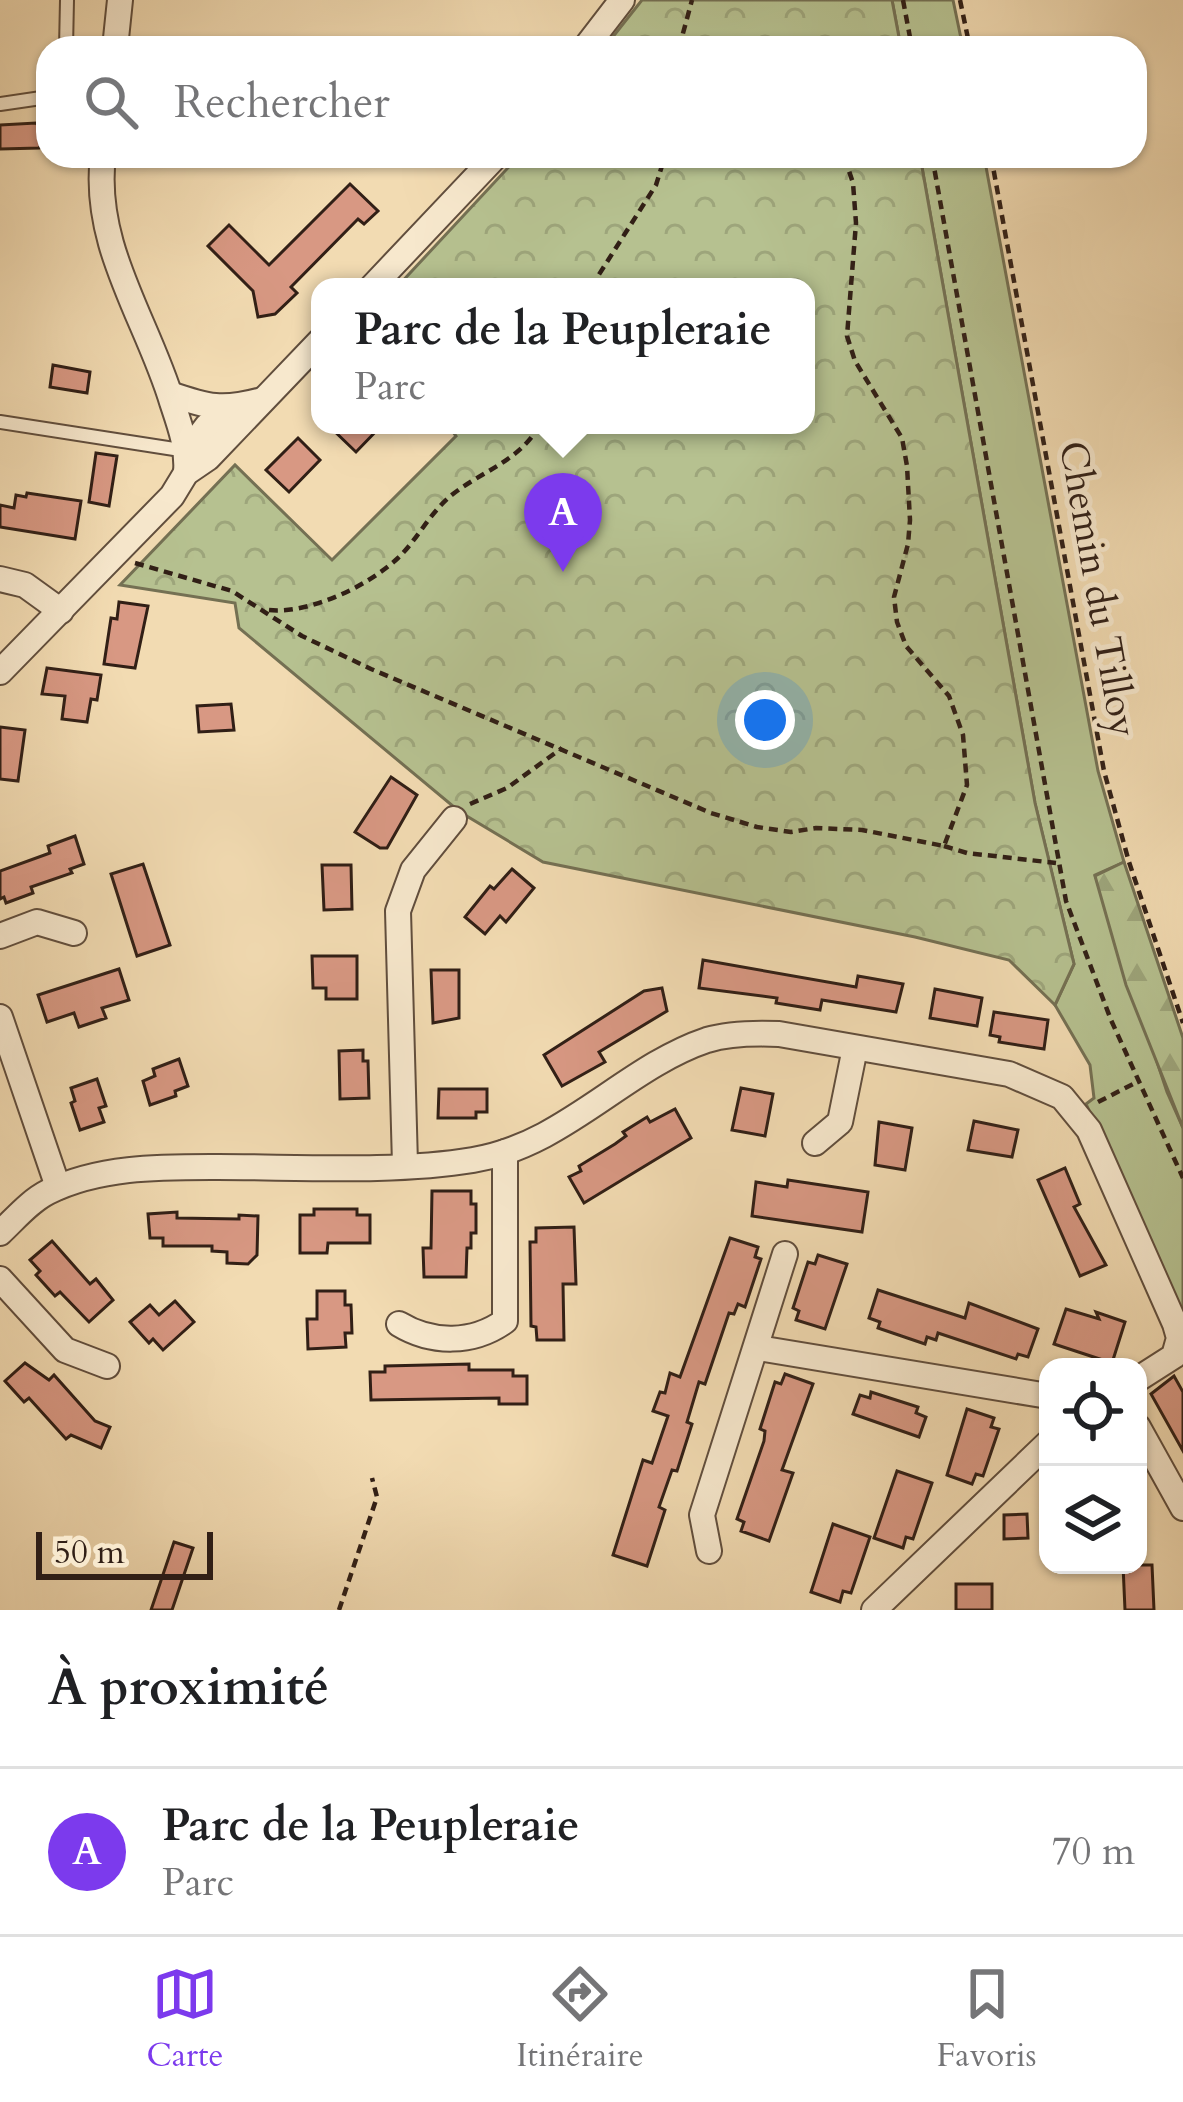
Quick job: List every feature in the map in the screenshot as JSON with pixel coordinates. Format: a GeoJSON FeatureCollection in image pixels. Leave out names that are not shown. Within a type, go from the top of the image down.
{"type":"FeatureCollection","features":[{"type":"Feature","properties":{"kind":"street"},"geometry":{"type":"LineString","coordinates":[[116,36],[120,0]]}},
{"type":"Feature","properties":{"kind":"street"},"geometry":{"type":"LineString","coordinates":[[594,36],[622,0]]}},
{"type":"Feature","properties":{"kind":"street"},"geometry":{"type":"LineString","coordinates":[[103,168],[102,215],[115,260],[170,394],[187,462]]}},
{"type":"Feature","properties":{"kind":"street"},"geometry":{"type":"LineString","coordinates":[[381,278],[485,168]]}},
{"type":"Feature","properties":{"kind":"street"},"geometry":{"type":"LineString","coordinates":[[187,462],[208,458],[311,349]]}},
{"type":"Feature","properties":{"kind":"street"},"geometry":{"type":"LineString","coordinates":[[170,394],[229,409],[262,400]]}},
{"type":"Feature","properties":{"kind":"street"},"geometry":{"type":"LineString","coordinates":[[0,672],[172,496],[207,426],[229,409]]}},
{"type":"Feature","properties":{"kind":"street"},"geometry":{"type":"LineString","coordinates":[[0,579],[25,585],[61,611]]}},
{"type":"Feature","properties":{"kind":"street"},"geometry":{"type":"LineString","coordinates":[[405,1164],[398,911],[413,870],[460,813]]}},
{"type":"Feature","properties":{"kind":"street"},"geometry":{"type":"LineString","coordinates":[[0,936],[37,922],[74,933]]}},
{"type":"Feature","properties":{"kind":"street"},"geometry":{"type":"LineString","coordinates":[[0,1017],[58,1187]]}},
{"type":"Feature","properties":{"kind":"street"},"geometry":{"type":"LineString","coordinates":[[0,1233],[42,1195],[110,1172],[405,1164],[505,1153],[546,1135],[706,1040],[745,1033],[779,1034],[1009,1073],[1062,1097],[1089,1130],[1179,1337],[1174,1356],[1147,1373]]}},
{"type":"Feature","properties":{"kind":"street"},"geometry":{"type":"LineString","coordinates":[[815,1143],[840,1122],[856,1048]]}},
{"type":"Feature","properties":{"kind":"street"},"geometry":{"type":"LineString","coordinates":[[399,1324],[423,1338],[484,1336],[505,1321],[505,1153]]}},
{"type":"Feature","properties":{"kind":"street"},"geometry":{"type":"LineString","coordinates":[[709,1551],[702,1515],[785,1254]]}},
{"type":"Feature","properties":{"kind":"street"},"geometry":{"type":"LineString","coordinates":[[0,1279],[65,1350],[106,1366]]}},
{"type":"Feature","properties":{"kind":"street"},"geometry":{"type":"LineString","coordinates":[[758,1348],[1039,1395]]}},
{"type":"Feature","properties":{"kind":"street"},"geometry":{"type":"LineString","coordinates":[[1147,1443],[1183,1508]]}},
{"type":"Feature","properties":{"kind":"street"},"geometry":{"type":"LineString","coordinates":[[874,1610],[1039,1452]]}},
{"type":"Feature","properties":{"kind":"lane"},"geometry":{"type":"LineString","coordinates":[[66,36],[67,0]]}},
{"type":"Feature","properties":{"kind":"lane"},"geometry":{"type":"LineString","coordinates":[[0,104],[36,99]]}},
{"type":"Feature","properties":{"kind":"lane"},"geometry":{"type":"LineString","coordinates":[[0,422],[187,462]]}},
{"type":"Feature","properties":{"kind":"path"},"geometry":{"type":"LineString","coordinates":[[682,36],[692,0]]}},
{"type":"Feature","properties":{"kind":"path"},"geometry":{"type":"LineString","coordinates":[[903,0],[910,36]]}},
{"type":"Feature","properties":{"kind":"path"},"geometry":{"type":"LineString","coordinates":[[960,0],[968,36]]}},
{"type":"Feature","properties":{"kind":"path"},"geometry":{"type":"LineString","coordinates":[[597,278],[656,185],[661,168]]}},
{"type":"Feature","properties":{"kind":"path"},"geometry":{"type":"LineString","coordinates":[[848,168],[856,223],[847,336],[855,361],[902,438],[908,466],[910,520],[894,597],[897,622],[906,646],[949,696],[963,735],[967,785],[944,846]]}},
{"type":"Feature","properties":{"kind":"path"},"geometry":{"type":"LineString","coordinates":[[934,168],[1058,863],[1077,939],[1183,1178]]}},
{"type":"Feature","properties":{"kind":"path","name":"Chemin du Tilloy"},"geometry":{"type":"LineString","coordinates":[[993,168],[1104,771],[1183,1023]]}},
{"type":"Feature","properties":{"kind":"path"},"geometry":{"type":"LineString","coordinates":[[263,610],[284,612],[316,604],[376,574],[400,557],[423,523],[453,494],[523,450],[534,434]]}},
{"type":"Feature","properties":{"kind":"path"},"geometry":{"type":"LineString","coordinates":[[117,554],[142,566],[232,591],[302,636],[371,669],[711,813],[790,832],[816,827],[862,830],[967,854],[1058,863]]}},
{"type":"Feature","properties":{"kind":"path"},"geometry":{"type":"LineString","coordinates":[[460,813],[507,788],[562,748]]}},
{"type":"Feature","properties":{"kind":"path"},"geometry":{"type":"LineString","coordinates":[[1078,1114],[1139,1081]]}},
{"type":"Feature","properties":{"kind":"path"},"geometry":{"type":"LineString","coordinates":[[339,1610],[377,1496],[373,1478]]}},
{"type":"Feature","properties":{"kind":"green space"},"geometry":{"type":"Polygon","coordinates":[[[642,0],[892,0],[899,36],[614,36],[642,0]]]}},
{"type":"Feature","properties":{"kind":"green space"},"geometry":{"type":"Polygon","coordinates":[[[892,0],[953,0],[960,36],[899,36],[892,0]]]}},
{"type":"Feature","properties":{"kind":"green space"},"geometry":{"type":"Polygon","coordinates":[[[508,168],[922,168],[1035,803],[1074,964],[1055,1005],[1009,960],[543,862],[460,812],[239,628],[235,603],[120,585],[235,465],[332,560],[455,434],[815,434],[815,278],[405,278],[508,168]]]}},
{"type":"Feature","properties":{"kind":"green space"},"geometry":{"type":"Polygon","coordinates":[[[922,168],[986,168],[1098,771],[1124,862],[1095,875],[1183,1128],[1183,1314],[1086,1104],[1094,1098],[1090,1065],[1055,1005],[1074,964],[1035,803],[922,168]]]}},
{"type":"Feature","properties":{"kind":"green space"},"geometry":{"type":"Polygon","coordinates":[[[1124,862],[1183,1038],[1183,1128],[1126,985],[1095,876],[1124,862]]]}},
{"type":"Feature","properties":{"kind":"building"},"geometry":{"type":"Polygon","coordinates":[[[36,123],[36,148],[0,149],[0,125],[36,123]]]}},
{"type":"Feature","properties":{"kind":"building"},"geometry":{"type":"Polygon","coordinates":[[[350,184],[378,211],[364,224],[358,219],[291,287],[297,293],[275,314],[258,317],[253,291],[208,246],[229,225],[269,265],[350,184]]]}},
{"type":"Feature","properties":{"kind":"building"},"geometry":{"type":"Polygon","coordinates":[[[53,365],[90,372],[87,393],[50,387],[53,365]]]}},
{"type":"Feature","properties":{"kind":"building"},"geometry":{"type":"Polygon","coordinates":[[[337,434],[373,434],[356,452],[337,434]]]}},
{"type":"Feature","properties":{"kind":"building"},"geometry":{"type":"Polygon","coordinates":[[[298,438],[320,460],[289,492],[266,470],[298,438]]]}},
{"type":"Feature","properties":{"kind":"building"},"geometry":{"type":"Polygon","coordinates":[[[96,453],[117,456],[109,506],[89,502],[96,453]]]}},
{"type":"Feature","properties":{"kind":"building"},"geometry":{"type":"Polygon","coordinates":[[[27,493],[81,501],[75,539],[0,527],[0,505],[14,508],[16,495],[26,497],[27,493]]]}},
{"type":"Feature","properties":{"kind":"building"},"geometry":{"type":"Polygon","coordinates":[[[119,602],[148,606],[135,668],[104,664],[111,618],[117,619],[119,602]]]}},
{"type":"Feature","properties":{"kind":"building"},"geometry":{"type":"Polygon","coordinates":[[[47,668],[101,675],[87,722],[62,719],[65,696],[42,694],[47,668]]]}},
{"type":"Feature","properties":{"kind":"building"},"geometry":{"type":"Polygon","coordinates":[[[231,704],[234,730],[199,732],[197,706],[231,704]]]}},
{"type":"Feature","properties":{"kind":"building"},"geometry":{"type":"Polygon","coordinates":[[[0,727],[25,730],[18,781],[0,779],[0,727]]]}},
{"type":"Feature","properties":{"kind":"building"},"geometry":{"type":"Polygon","coordinates":[[[391,777],[417,795],[387,848],[380,848],[355,832],[391,777]]]}},
{"type":"Feature","properties":{"kind":"building"},"geometry":{"type":"Polygon","coordinates":[[[75,836],[84,864],[31,887],[33,893],[6,903],[4,897],[0,899],[0,871],[50,853],[48,846],[75,836]]]}},
{"type":"Feature","properties":{"kind":"building"},"geometry":{"type":"Polygon","coordinates":[[[143,864],[170,945],[137,956],[111,874],[143,864]]]}},
{"type":"Feature","properties":{"kind":"building"},"geometry":{"type":"Polygon","coordinates":[[[322,865],[351,865],[352,909],[324,910],[322,865]]]}},
{"type":"Feature","properties":{"kind":"building"},"geometry":{"type":"Polygon","coordinates":[[[512,869],[534,888],[506,922],[500,916],[485,934],[465,917],[490,886],[494,889],[512,869]]]}},
{"type":"Feature","properties":{"kind":"building"},"geometry":{"type":"Polygon","coordinates":[[[312,956],[357,956],[357,999],[326,999],[326,988],[313,988],[312,956]]]}},
{"type":"Feature","properties":{"kind":"building"},"geometry":{"type":"Polygon","coordinates":[[[703,960],[856,987],[858,976],[903,984],[896,1012],[822,1000],[820,1010],[776,1003],[777,998],[699,988],[703,960]]]}},
{"type":"Feature","properties":{"kind":"building"},"geometry":{"type":"Polygon","coordinates":[[[119,969],[129,1000],[102,1008],[106,1018],[79,1027],[74,1013],[47,1022],[38,995],[119,969]]]}},
{"type":"Feature","properties":{"kind":"building"},"geometry":{"type":"Polygon","coordinates":[[[431,970],[459,970],[459,1018],[433,1023],[431,970]]]}},
{"type":"Feature","properties":{"kind":"building"},"geometry":{"type":"Polygon","coordinates":[[[662,988],[667,1011],[599,1052],[605,1062],[562,1086],[544,1055],[644,991],[662,988]]]}},
{"type":"Feature","properties":{"kind":"building"},"geometry":{"type":"Polygon","coordinates":[[[935,989],[982,998],[977,1026],[930,1018],[935,989]]]}},
{"type":"Feature","properties":{"kind":"building"},"geometry":{"type":"Polygon","coordinates":[[[994,1012],[1048,1020],[1044,1049],[999,1042],[1000,1037],[990,1035],[994,1012]]]}},
{"type":"Feature","properties":{"kind":"building"},"geometry":{"type":"Polygon","coordinates":[[[363,1050],[369,1098],[340,1099],[339,1051],[363,1050]]]}},
{"type":"Feature","properties":{"kind":"building"},"geometry":{"type":"Polygon","coordinates":[[[179,1059],[188,1086],[150,1105],[143,1081],[155,1076],[153,1069],[179,1059]]]}},
{"type":"Feature","properties":{"kind":"building"},"geometry":{"type":"Polygon","coordinates":[[[97,1079],[106,1106],[99,1108],[104,1122],[80,1130],[71,1088],[97,1079]]]}},
{"type":"Feature","properties":{"kind":"building"},"geometry":{"type":"Polygon","coordinates":[[[741,1088],[773,1094],[765,1136],[732,1130],[741,1088]]]}},
{"type":"Feature","properties":{"kind":"building"},"geometry":{"type":"Polygon","coordinates":[[[439,1089],[487,1089],[487,1112],[476,1112],[476,1118],[438,1118],[439,1089]]]}},
{"type":"Feature","properties":{"kind":"building"},"geometry":{"type":"Polygon","coordinates":[[[675,1109],[691,1138],[584,1203],[569,1177],[581,1171],[579,1166],[647,1117],[650,1122],[675,1109]]]}},
{"type":"Feature","properties":{"kind":"building"},"geometry":{"type":"Polygon","coordinates":[[[974,1121],[1018,1130],[1012,1157],[968,1150],[974,1121]]]}},
{"type":"Feature","properties":{"kind":"building"},"geometry":{"type":"Polygon","coordinates":[[[879,1122],[912,1128],[905,1170],[875,1165],[879,1122]]]}},
{"type":"Feature","properties":{"kind":"building"},"geometry":{"type":"Polygon","coordinates":[[[1065,1168],[1080,1204],[1074,1207],[1106,1265],[1080,1276],[1038,1180],[1065,1168]]]}},
{"type":"Feature","properties":{"kind":"building"},"geometry":{"type":"Polygon","coordinates":[[[788,1180],[868,1192],[862,1232],[752,1216],[756,1182],[787,1187],[788,1180]]]}},
{"type":"Feature","properties":{"kind":"building"},"geometry":{"type":"Polygon","coordinates":[[[432,1191],[471,1191],[476,1233],[471,1233],[471,1248],[467,1248],[466,1277],[424,1277],[423,1248],[431,1248],[432,1191]]]}},
{"type":"Feature","properties":{"kind":"building"},"geometry":{"type":"Polygon","coordinates":[[[314,1209],[357,1209],[357,1215],[370,1215],[370,1243],[328,1243],[327,1253],[300,1253],[300,1215],[314,1215],[314,1209]]]}},
{"type":"Feature","properties":{"kind":"building"},"geometry":{"type":"Polygon","coordinates":[[[177,1212],[177,1218],[258,1216],[257,1255],[248,1264],[227,1263],[227,1252],[212,1251],[212,1246],[163,1246],[163,1238],[150,1238],[148,1214],[177,1212]]]}},
{"type":"Feature","properties":{"kind":"building"},"geometry":{"type":"Polygon","coordinates":[[[574,1227],[576,1284],[563,1284],[564,1340],[537,1340],[536,1327],[531,1326],[530,1242],[536,1242],[536,1228],[574,1227]]]}},
{"type":"Feature","properties":{"kind":"building"},"geometry":{"type":"Polygon","coordinates":[[[730,1238],[758,1247],[755,1257],[761,1259],[745,1307],[738,1304],[734,1314],[729,1313],[705,1384],[699,1382],[687,1422],[692,1424],[659,1507],[665,1510],[647,1566],[613,1555],[643,1460],[652,1463],[668,1416],[653,1411],[660,1392],[665,1393],[670,1373],[680,1377],[730,1238]]]}},
{"type":"Feature","properties":{"kind":"building"},"geometry":{"type":"Polygon","coordinates":[[[52,1241],[90,1284],[96,1279],[113,1300],[89,1322],[36,1275],[40,1271],[30,1260],[52,1241]]]}},
{"type":"Feature","properties":{"kind":"building"},"geometry":{"type":"Polygon","coordinates":[[[818,1255],[847,1264],[825,1329],[796,1320],[799,1311],[793,1308],[808,1262],[815,1264],[818,1255]]]}},
{"type":"Feature","properties":{"kind":"building"},"geometry":{"type":"Polygon","coordinates":[[[878,1290],[965,1318],[969,1303],[1038,1329],[1028,1357],[1018,1354],[1016,1359],[938,1333],[936,1340],[927,1337],[925,1344],[878,1328],[880,1322],[869,1318],[878,1290]]]}},
{"type":"Feature","properties":{"kind":"building"},"geometry":{"type":"Polygon","coordinates":[[[317,1291],[345,1291],[345,1305],[351,1305],[352,1333],[345,1333],[346,1347],[308,1349],[307,1319],[317,1319],[317,1291]]]}},
{"type":"Feature","properties":{"kind":"building"},"geometry":{"type":"Polygon","coordinates":[[[175,1301],[194,1322],[163,1350],[153,1339],[149,1343],[130,1322],[150,1305],[159,1315],[175,1301]]]}},
{"type":"Feature","properties":{"kind":"building"},"geometry":{"type":"Polygon","coordinates":[[[1066,1309],[1125,1322],[1114,1358],[1097,1358],[1054,1344],[1066,1309]]]}},
{"type":"Feature","properties":{"kind":"building"},"geometry":{"type":"Polygon","coordinates":[[[25,1363],[49,1380],[54,1375],[95,1421],[110,1427],[101,1448],[71,1435],[66,1439],[29,1398],[24,1402],[5,1381],[25,1363]]]}},
{"type":"Feature","properties":{"kind":"building"},"geometry":{"type":"Polygon","coordinates":[[[469,1364],[469,1370],[513,1370],[513,1376],[527,1376],[527,1404],[499,1404],[499,1398],[371,1400],[370,1372],[385,1372],[385,1366],[469,1364]]]}},
{"type":"Feature","properties":{"kind":"building"},"geometry":{"type":"Polygon","coordinates":[[[785,1374],[813,1384],[782,1470],[793,1473],[769,1541],[741,1531],[744,1522],[737,1519],[764,1441],[765,1431],[760,1429],[775,1382],[781,1384],[785,1374]]]}},
{"type":"Feature","properties":{"kind":"building"},"geometry":{"type":"Polygon","coordinates":[[[1174,1376],[1183,1392],[1183,1451],[1151,1394],[1174,1376]]]}},
{"type":"Feature","properties":{"kind":"building"},"geometry":{"type":"Polygon","coordinates":[[[871,1392],[918,1407],[916,1413],[926,1417],[919,1437],[853,1414],[860,1395],[870,1398],[871,1392]]]}},
{"type":"Feature","properties":{"kind":"building"},"geometry":{"type":"Polygon","coordinates":[[[967,1409],[994,1418],[991,1427],[999,1429],[983,1476],[976,1474],[972,1484],[947,1475],[967,1409]]]}},
{"type":"Feature","properties":{"kind":"building"},"geometry":{"type":"Polygon","coordinates":[[[897,1471],[932,1483],[913,1539],[906,1537],[903,1548],[874,1538],[897,1471]]]}},
{"type":"Feature","properties":{"kind":"building"},"geometry":{"type":"Polygon","coordinates":[[[1027,1514],[1028,1538],[1004,1539],[1004,1515],[1027,1514]]]}},
{"type":"Feature","properties":{"kind":"building"},"geometry":{"type":"Polygon","coordinates":[[[833,1524],[870,1537],[851,1593],[843,1591],[840,1602],[811,1592],[833,1524]]]}},
{"type":"Feature","properties":{"kind":"building"},"geometry":{"type":"Polygon","coordinates":[[[174,1542],[193,1548],[172,1610],[151,1610],[174,1542]]]}},
{"type":"Feature","properties":{"kind":"building"},"geometry":{"type":"Polygon","coordinates":[[[1147,1565],[1152,1565],[1154,1610],[1125,1610],[1123,1574],[1147,1574],[1147,1565]]]}},
{"type":"Feature","properties":{"kind":"building"},"geometry":{"type":"Polygon","coordinates":[[[956,1584],[992,1584],[992,1610],[956,1610],[956,1584]]]}},
{"type":"Feature","properties":{"kind":"place","name":"Parc de la Peupleraie"},"geometry":{"type":"Point","coordinates":[563,572]}}]}
